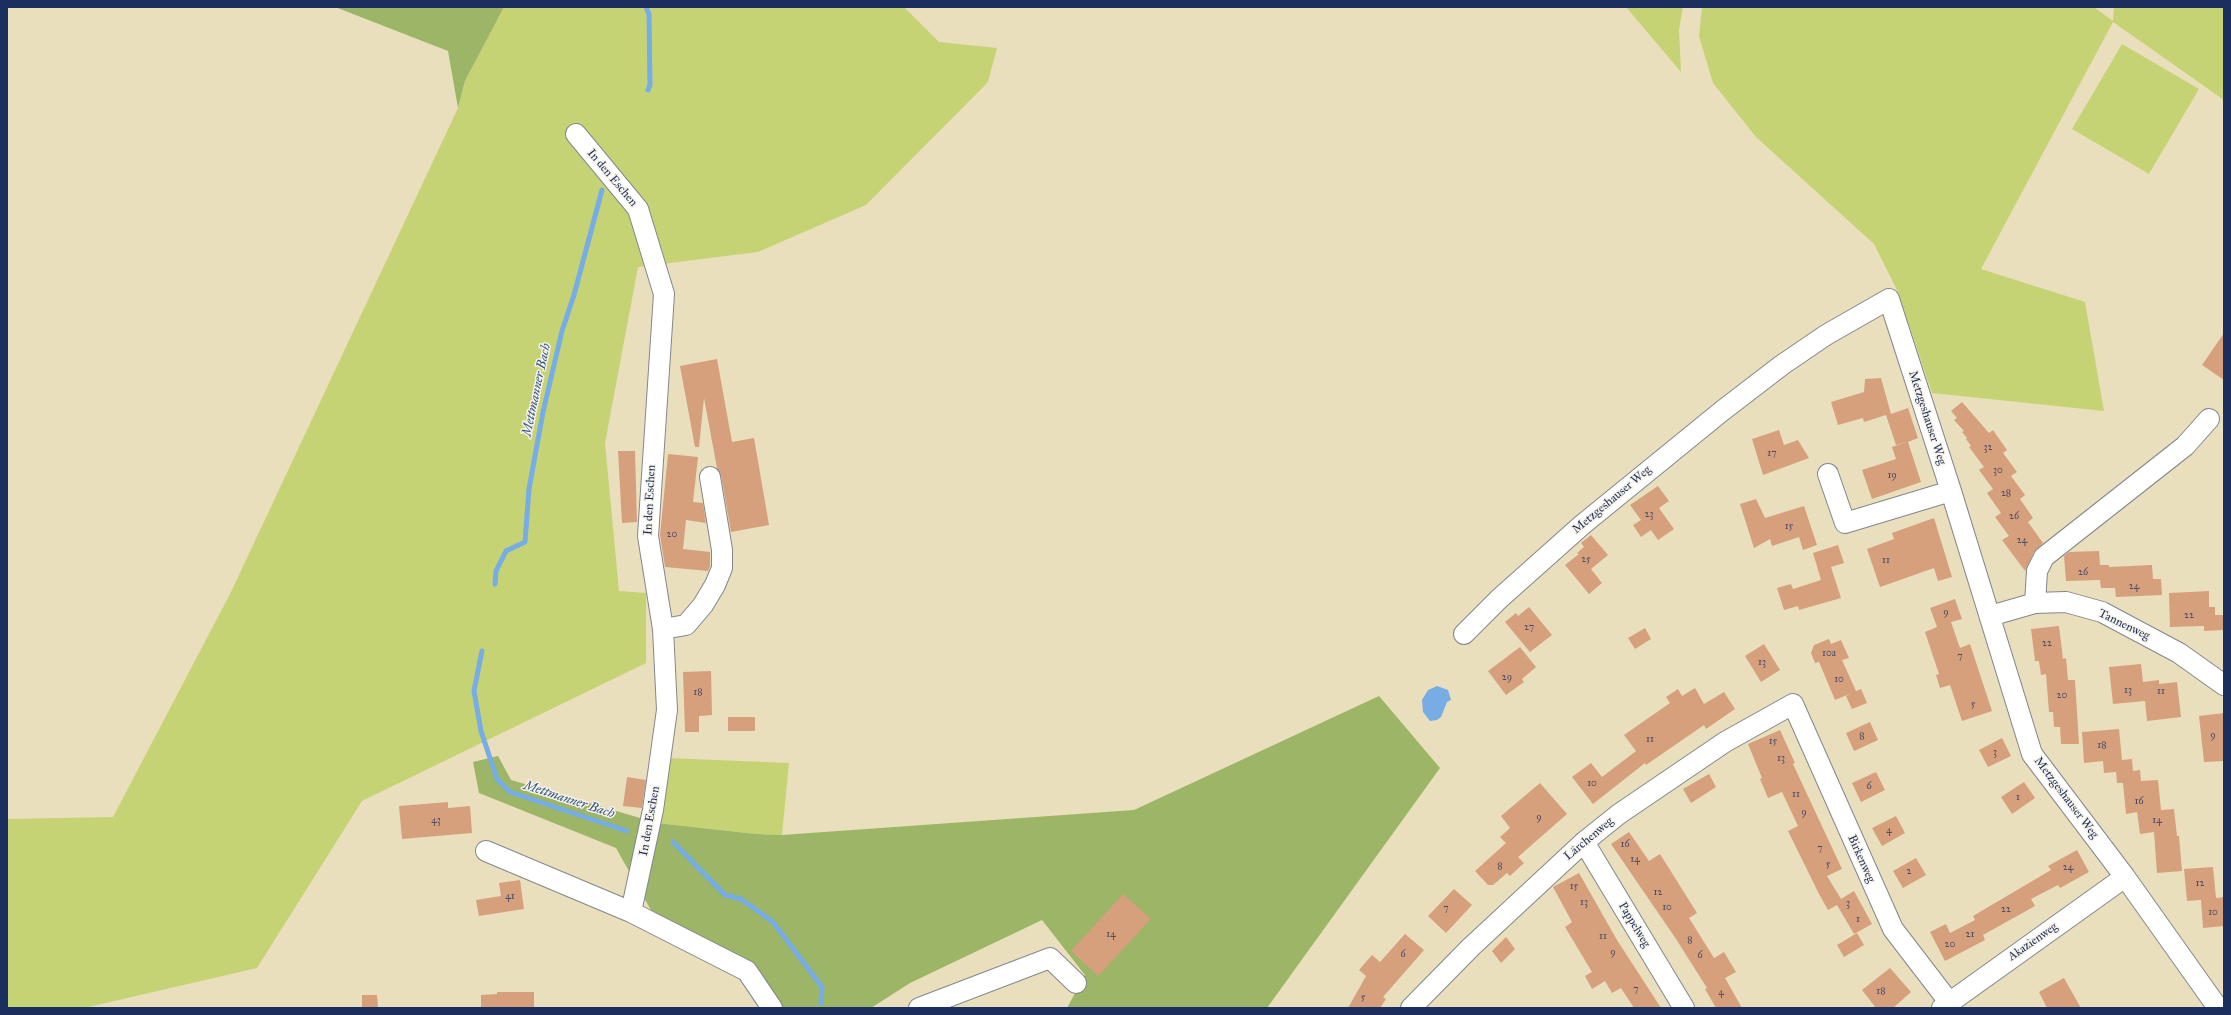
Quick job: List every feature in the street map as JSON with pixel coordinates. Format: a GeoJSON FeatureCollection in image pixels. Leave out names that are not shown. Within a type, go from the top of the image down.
{"type":"FeatureCollection","features":[{"type":"Feature","properties":{"kind":"street","name":"In den Eschen"},"geometry":{"type":"LineString","coordinates":[[576,134],[638,208],[664,294],[648,536],[663,629],[667,710],[653,810],[632,912]]}},
{"type":"Feature","properties":{"kind":"street","name":"Metzgeshauser Weg"},"geometry":{"type":"LineString","coordinates":[[1464,634],[1499,599],[1582,525],[1728,406],[1782,365],[1820,339],[1889,299],[1951,491],[2032,754],[2125,877],[2218,1008]]}},
{"type":"Feature","properties":{"kind":"street"},"geometry":{"type":"LineString","coordinates":[[2034,603],[2037,571],[2044,557],[2185,446],[2210,419]]}},
{"type":"Feature","properties":{"kind":"street"},"geometry":{"type":"LineString","coordinates":[[1828,474],[1845,523],[1951,491]]}},
{"type":"Feature","properties":{"kind":"street"},"geometry":{"type":"LineString","coordinates":[[663,629],[686,625],[703,604],[715,585],[722,568],[722,550],[710,477]]}},
{"type":"Feature","properties":{"kind":"street","name":"Tannenweg"},"geometry":{"type":"LineString","coordinates":[[1990,616],[2034,603],[2066,602],[2102,612],[2179,653],[2224,685]]}},
{"type":"Feature","properties":{"kind":"street","name":"Lärchenweg"},"geometry":{"type":"LineString","coordinates":[[1411,1008],[1471,947],[1584,842],[1618,814],[1725,742],[1793,704]]}},
{"type":"Feature","properties":{"kind":"street","name":"Birkenweg"},"geometry":{"type":"LineString","coordinates":[[1793,704],[1893,929],[1946,1005]]}},
{"type":"Feature","properties":{"kind":"street","name":"Pappelweg"},"geometry":{"type":"LineString","coordinates":[[1584,842],[1684,1008]]}},
{"type":"Feature","properties":{"kind":"street"},"geometry":{"type":"LineString","coordinates":[[486,851],[632,912],[747,971],[772,1008]]}},
{"type":"Feature","properties":{"kind":"street","name":"Akazienweg"},"geometry":{"type":"LineString","coordinates":[[1946,1005],[2125,877]]}},
{"type":"Feature","properties":{"kind":"street"},"geometry":{"type":"LineString","coordinates":[[918,1008],[1050,958],[1076,983]]}},
{"type":"Feature","properties":{"kind":"green space"},"geometry":{"type":"Polygon","coordinates":[[[335,7],[504,7],[465,81],[458,108],[448,51],[335,7]]]}},
{"type":"Feature","properties":{"kind":"green space"},"geometry":{"type":"Polygon","coordinates":[[[504,7],[904,7],[939,42],[997,48],[988,82],[866,205],[758,252],[638,267],[605,443],[619,591],[646,593],[646,663],[362,801],[257,968],[84,1008],[7,1008],[7,819],[113,817],[231,592],[458,108],[465,81],[504,7]]]}},
{"type":"Feature","properties":{"kind":"green space"},"geometry":{"type":"Polygon","coordinates":[[[1626,7],[1683,7],[1679,30],[1681,72],[1626,7]]]}},
{"type":"Feature","properties":{"kind":"green space"},"geometry":{"type":"Polygon","coordinates":[[[1702,7],[2094,7],[2113,21],[2114,7],[2224,7],[2224,100],[2113,22],[1981,269],[2085,302],[2104,411],[1932,393],[1898,292],[1874,244],[1756,137],[1713,83],[1699,36],[1702,7]]]}},
{"type":"Feature","properties":{"kind":"green space"},"geometry":{"type":"Polygon","coordinates":[[[2122,44],[2199,89],[2149,174],[2072,129],[2122,44]]]}},
{"type":"Feature","properties":{"kind":"green space"},"geometry":{"type":"Polygon","coordinates":[[[1379,696],[1440,768],[1267,1008],[1067,1008],[1085,975],[1042,920],[910,983],[871,1008],[780,1008],[763,975],[652,912],[616,848],[479,793],[473,762],[498,756],[511,780],[657,823],[756,834],[782,835],[1134,810],[1379,696]]]}},
{"type":"Feature","properties":{"kind":"green space"},"geometry":{"type":"Polygon","coordinates":[[[667,758],[789,763],[782,835],[756,834],[657,823],[667,758]]]}},
{"type":"Feature","properties":{"kind":"water"},"geometry":{"type":"Polygon","coordinates":[[[1437,686],[1448,690],[1451,700],[1447,702],[1441,717],[1437,720],[1430,721],[1423,712],[1422,700],[1428,690],[1437,686]]]}},
{"type":"Feature","properties":{"kind":"building"},"geometry":{"type":"Polygon","coordinates":[[[2224,333],[2224,380],[2202,365],[2224,333]]]}},
{"type":"Feature","properties":{"kind":"building"},"geometry":{"type":"Polygon","coordinates":[[[717,359],[732,442],[754,438],[769,525],[731,532],[721,475],[717,468],[704,398],[699,447],[695,447],[680,366],[717,359]]]}},
{"type":"Feature","properties":{"kind":"building"},"geometry":{"type":"Polygon","coordinates":[[[1881,378],[1891,414],[1908,408],[1918,438],[1908,442],[1921,482],[1872,499],[1862,470],[1896,459],[1892,447],[1906,442],[1896,445],[1886,415],[1864,422],[1863,418],[1838,425],[1831,402],[1864,392],[1865,379],[1881,378]]]}},
{"type":"Feature","properties":{"kind":"building"},"geometry":{"type":"Polygon","coordinates":[[[1962,402],[1989,433],[1993,430],[2007,450],[2003,453],[2017,472],[2011,476],[2025,495],[2020,499],[2033,518],[2028,522],[2043,543],[2034,552],[2025,571],[2002,540],[2009,536],[1995,517],[2001,513],[1987,493],[1993,489],[1979,470],[1984,467],[1969,447],[1971,446],[1962,432],[1964,431],[1954,420],[1957,418],[1951,411],[1962,402]]]}},
{"type":"Feature","properties":{"kind":"building"},"geometry":{"type":"Polygon","coordinates":[[[1779,430],[1784,445],[1798,440],[1809,458],[1763,475],[1752,439],[1779,430]]]}},
{"type":"Feature","properties":{"kind":"building"},"geometry":{"type":"Polygon","coordinates":[[[618,451],[635,451],[637,522],[622,523],[618,451]]]}},
{"type":"Feature","properties":{"kind":"building"},"geometry":{"type":"Polygon","coordinates":[[[668,454],[698,457],[693,502],[703,503],[706,523],[686,520],[683,549],[710,552],[710,566],[708,571],[665,567],[660,535],[668,454]]]}},
{"type":"Feature","properties":{"kind":"building"},"geometry":{"type":"Polygon","coordinates":[[[1658,486],[1669,501],[1659,508],[1674,529],[1658,540],[1651,530],[1641,537],[1633,525],[1641,520],[1630,505],[1658,486]]]}},
{"type":"Feature","properties":{"kind":"building"},"geometry":{"type":"Polygon","coordinates":[[[1756,499],[1765,518],[1804,506],[1817,545],[1803,550],[1799,537],[1772,546],[1770,539],[1754,548],[1740,504],[1756,499]]]}},
{"type":"Feature","properties":{"kind":"building"},"geometry":{"type":"Polygon","coordinates":[[[1934,518],[1952,577],[1938,581],[1934,568],[1880,587],[1867,549],[1894,539],[1892,533],[1934,518]]]}},
{"type":"Feature","properties":{"kind":"building"},"geometry":{"type":"Polygon","coordinates":[[[1591,535],[1608,555],[1591,569],[1602,583],[1589,594],[1565,565],[1579,554],[1577,553],[1584,547],[1581,543],[1591,535]]]}},
{"type":"Feature","properties":{"kind":"building"},"geometry":{"type":"Polygon","coordinates":[[[1838,545],[1844,563],[1831,567],[1841,598],[1799,610],[1798,606],[1784,610],[1777,588],[1791,584],[1793,589],[1821,580],[1813,553],[1838,545]]]}},
{"type":"Feature","properties":{"kind":"building"},"geometry":{"type":"Polygon","coordinates":[[[2099,551],[2100,565],[2109,565],[2109,567],[2152,565],[2153,579],[2161,579],[2162,595],[2116,597],[2115,588],[2101,588],[2100,580],[2066,581],[2064,556],[2069,552],[2099,551]]]}},
{"type":"Feature","properties":{"kind":"building"},"geometry":{"type":"Polygon","coordinates":[[[2209,591],[2209,607],[2215,607],[2215,615],[2224,615],[2224,630],[2204,631],[2204,626],[2170,627],[2169,593],[2209,591]]]}},
{"type":"Feature","properties":{"kind":"building"},"geometry":{"type":"Polygon","coordinates":[[[1955,599],[1962,619],[1951,622],[1960,648],[1970,644],[1992,711],[1962,721],[1950,685],[1940,688],[1936,675],[1939,674],[1925,632],[1937,627],[1930,608],[1955,599]]]}},
{"type":"Feature","properties":{"kind":"building"},"geometry":{"type":"Polygon","coordinates":[[[1529,607],[1552,635],[1530,652],[1505,622],[1516,613],[1518,616],[1529,607]]]}},
{"type":"Feature","properties":{"kind":"building"},"geometry":{"type":"Polygon","coordinates":[[[2059,626],[2063,659],[2066,658],[2068,680],[2075,680],[2079,744],[2061,744],[2060,727],[2054,727],[2053,712],[2049,712],[2046,674],[2041,675],[2039,661],[2035,661],[2031,629],[2059,626]]]}},
{"type":"Feature","properties":{"kind":"building"},"geometry":{"type":"Polygon","coordinates":[[[1645,628],[1651,639],[1635,649],[1628,638],[1645,628]]]}},
{"type":"Feature","properties":{"kind":"building"},"geometry":{"type":"Polygon","coordinates":[[[1829,639],[1831,644],[1841,640],[1849,658],[1842,660],[1856,691],[1861,689],[1867,703],[1852,709],[1846,696],[1852,693],[1835,700],[1819,662],[1815,663],[1811,653],[1814,645],[1829,639]]]}},
{"type":"Feature","properties":{"kind":"building"},"geometry":{"type":"Polygon","coordinates":[[[1764,644],[1780,670],[1761,682],[1745,656],[1764,644]]]}},
{"type":"Feature","properties":{"kind":"building"},"geometry":{"type":"Polygon","coordinates":[[[1520,647],[1536,667],[1522,679],[1524,682],[1506,695],[1488,671],[1520,647]]]}},
{"type":"Feature","properties":{"kind":"building"},"geometry":{"type":"Polygon","coordinates":[[[2141,664],[2143,682],[2159,680],[2159,684],[2177,682],[2181,717],[2147,721],[2145,701],[2113,704],[2109,667],[2141,664]]]}},
{"type":"Feature","properties":{"kind":"building"},"geometry":{"type":"Polygon","coordinates":[[[711,671],[712,715],[699,716],[699,732],[685,732],[683,672],[711,671]]]}},
{"type":"Feature","properties":{"kind":"building"},"geometry":{"type":"Polygon","coordinates":[[[1695,688],[1704,704],[1724,692],[1735,709],[1706,729],[1704,725],[1646,765],[1645,763],[1593,804],[1572,777],[1591,763],[1602,777],[1636,751],[1624,735],[1670,703],[1666,697],[1678,689],[1682,696],[1695,688]]]}},
{"type":"Feature","properties":{"kind":"building"},"geometry":{"type":"Polygon","coordinates":[[[2224,713],[2224,761],[2204,762],[2199,716],[2224,713]]]}},
{"type":"Feature","properties":{"kind":"building"},"geometry":{"type":"Polygon","coordinates":[[[728,717],[755,717],[755,731],[728,731],[728,717]]]}},
{"type":"Feature","properties":{"kind":"building"},"geometry":{"type":"Polygon","coordinates":[[[1870,722],[1878,740],[1854,751],[1846,733],[1870,722]]]}},
{"type":"Feature","properties":{"kind":"building"},"geometry":{"type":"Polygon","coordinates":[[[2119,729],[2122,760],[2132,759],[2133,771],[2140,770],[2141,781],[2158,780],[2161,810],[2174,809],[2177,836],[2179,836],[2182,871],[2157,873],[2154,832],[2140,834],[2137,812],[2126,814],[2123,783],[2117,783],[2116,772],[2104,773],[2103,761],[2084,763],[2082,732],[2119,729]]]}},
{"type":"Feature","properties":{"kind":"building"},"geometry":{"type":"Polygon","coordinates":[[[1780,730],[1795,763],[1793,764],[1842,869],[1827,876],[1841,899],[1854,891],[1872,924],[1854,934],[1837,905],[1828,910],[1819,894],[1788,831],[1798,826],[1782,792],[1768,798],[1760,779],[1762,778],[1748,744],[1780,730]]]}},
{"type":"Feature","properties":{"kind":"building"},"geometry":{"type":"Polygon","coordinates":[[[2002,738],[2011,756],[1988,767],[1979,750],[2002,738]]]}},
{"type":"Feature","properties":{"kind":"building"},"geometry":{"type":"Polygon","coordinates":[[[1876,772],[1885,790],[1861,802],[1852,783],[1876,772]]]}},
{"type":"Feature","properties":{"kind":"building"},"geometry":{"type":"Polygon","coordinates":[[[1709,774],[1716,787],[1691,803],[1683,789],[1709,774]]]}},
{"type":"Feature","properties":{"kind":"building"},"geometry":{"type":"Polygon","coordinates":[[[627,777],[646,780],[642,808],[623,806],[627,777]]]}},
{"type":"Feature","properties":{"kind":"building"},"geometry":{"type":"Polygon","coordinates":[[[2024,782],[2035,798],[2012,814],[2001,797],[2024,782]]]}},
{"type":"Feature","properties":{"kind":"building"},"geometry":{"type":"Polygon","coordinates":[[[1540,783],[1567,814],[1518,857],[1524,863],[1510,876],[1507,873],[1493,885],[1488,885],[1475,871],[1506,843],[1500,837],[1510,828],[1501,816],[1540,783]]]}},
{"type":"Feature","properties":{"kind":"building"},"geometry":{"type":"Polygon","coordinates":[[[448,802],[448,808],[470,806],[472,833],[402,839],[399,806],[448,802]]]}},
{"type":"Feature","properties":{"kind":"building"},"geometry":{"type":"Polygon","coordinates":[[[1896,816],[1905,833],[1882,846],[1872,828],[1896,816]]]}},
{"type":"Feature","properties":{"kind":"building"},"geometry":{"type":"Polygon","coordinates":[[[1629,832],[1649,861],[1660,854],[1697,913],[1689,918],[1714,958],[1724,952],[1736,972],[1725,978],[1742,1008],[1716,1008],[1705,989],[1707,988],[1676,939],[1611,844],[1629,832]]]}},
{"type":"Feature","properties":{"kind":"building"},"geometry":{"type":"Polygon","coordinates":[[[2077,850],[2089,872],[2060,888],[2058,885],[2031,899],[2035,906],[1983,935],[1985,940],[1945,961],[1930,932],[1946,924],[1950,933],[1975,920],[1973,916],[2051,870],[2048,866],[2077,850]]]}},
{"type":"Feature","properties":{"kind":"building"},"geometry":{"type":"Polygon","coordinates":[[[1916,858],[1926,875],[1903,888],[1893,871],[1916,858]]]}},
{"type":"Feature","properties":{"kind":"building"},"geometry":{"type":"Polygon","coordinates":[[[2213,867],[2216,898],[2224,897],[2224,926],[2203,928],[2201,900],[2187,901],[2184,869],[2213,867]]]}},
{"type":"Feature","properties":{"kind":"building"},"geometry":{"type":"Polygon","coordinates":[[[1579,873],[1617,940],[1661,1008],[1634,1008],[1621,988],[1612,993],[1605,981],[1592,989],[1585,976],[1592,972],[1565,927],[1572,922],[1553,887],[1579,873]]]}},
{"type":"Feature","properties":{"kind":"building"},"geometry":{"type":"Polygon","coordinates":[[[520,880],[524,909],[479,916],[476,900],[501,896],[499,883],[520,880]]]}},
{"type":"Feature","properties":{"kind":"building"},"geometry":{"type":"Polygon","coordinates":[[[1454,889],[1472,905],[1446,933],[1428,916],[1454,889]]]}},
{"type":"Feature","properties":{"kind":"building"},"geometry":{"type":"Polygon","coordinates":[[[1123,894],[1151,919],[1098,976],[1071,951],[1123,894]]]}},
{"type":"Feature","properties":{"kind":"building"},"geometry":{"type":"Polygon","coordinates":[[[1857,933],[1864,945],[1844,957],[1837,945],[1857,933]]]}},
{"type":"Feature","properties":{"kind":"building"},"geometry":{"type":"Polygon","coordinates":[[[1405,934],[1424,950],[1383,997],[1386,999],[1380,1008],[1348,1008],[1366,976],[1359,970],[1372,955],[1380,962],[1405,934]]]}},
{"type":"Feature","properties":{"kind":"building"},"geometry":{"type":"Polygon","coordinates":[[[1506,937],[1515,949],[1501,963],[1492,951],[1506,937]]]}},
{"type":"Feature","properties":{"kind":"building"},"geometry":{"type":"Polygon","coordinates":[[[1890,968],[1911,992],[1893,1008],[1876,1008],[1862,990],[1890,968]]]}},
{"type":"Feature","properties":{"kind":"building"},"geometry":{"type":"Polygon","coordinates":[[[2064,978],[2081,1008],[2047,1008],[2039,992],[2064,978]]]}},
{"type":"Feature","properties":{"kind":"building"},"geometry":{"type":"Polygon","coordinates":[[[497,992],[534,992],[534,1008],[481,1008],[481,995],[497,994],[497,992]]]}},
{"type":"Feature","properties":{"kind":"building"},"geometry":{"type":"Polygon","coordinates":[[[362,995],[377,995],[378,1008],[362,1008],[362,995]]]}},
{"type":"Feature","properties":{"kind":"waterway","name":"Mettmanner Bach"},"geometry":{"type":"LineString","coordinates":[[646,7],[649,14],[650,85],[648,90]]}},
{"type":"Feature","properties":{"kind":"waterway","name":"Mettmanner Bach"},"geometry":{"type":"LineString","coordinates":[[495,584],[496,571],[506,551],[525,542],[529,489],[543,412],[562,331],[574,295],[602,190]]}},
{"type":"Feature","properties":{"kind":"waterway","name":"Mettmanner Bach"},"geometry":{"type":"LineString","coordinates":[[482,651],[474,691],[481,731],[497,779],[510,792],[627,831]]}},
{"type":"Feature","properties":{"kind":"waterway","name":"Mettmanner Bach"},"geometry":{"type":"LineString","coordinates":[[673,842],[725,895],[741,899],[773,922],[822,987],[821,1003]]}}]}
